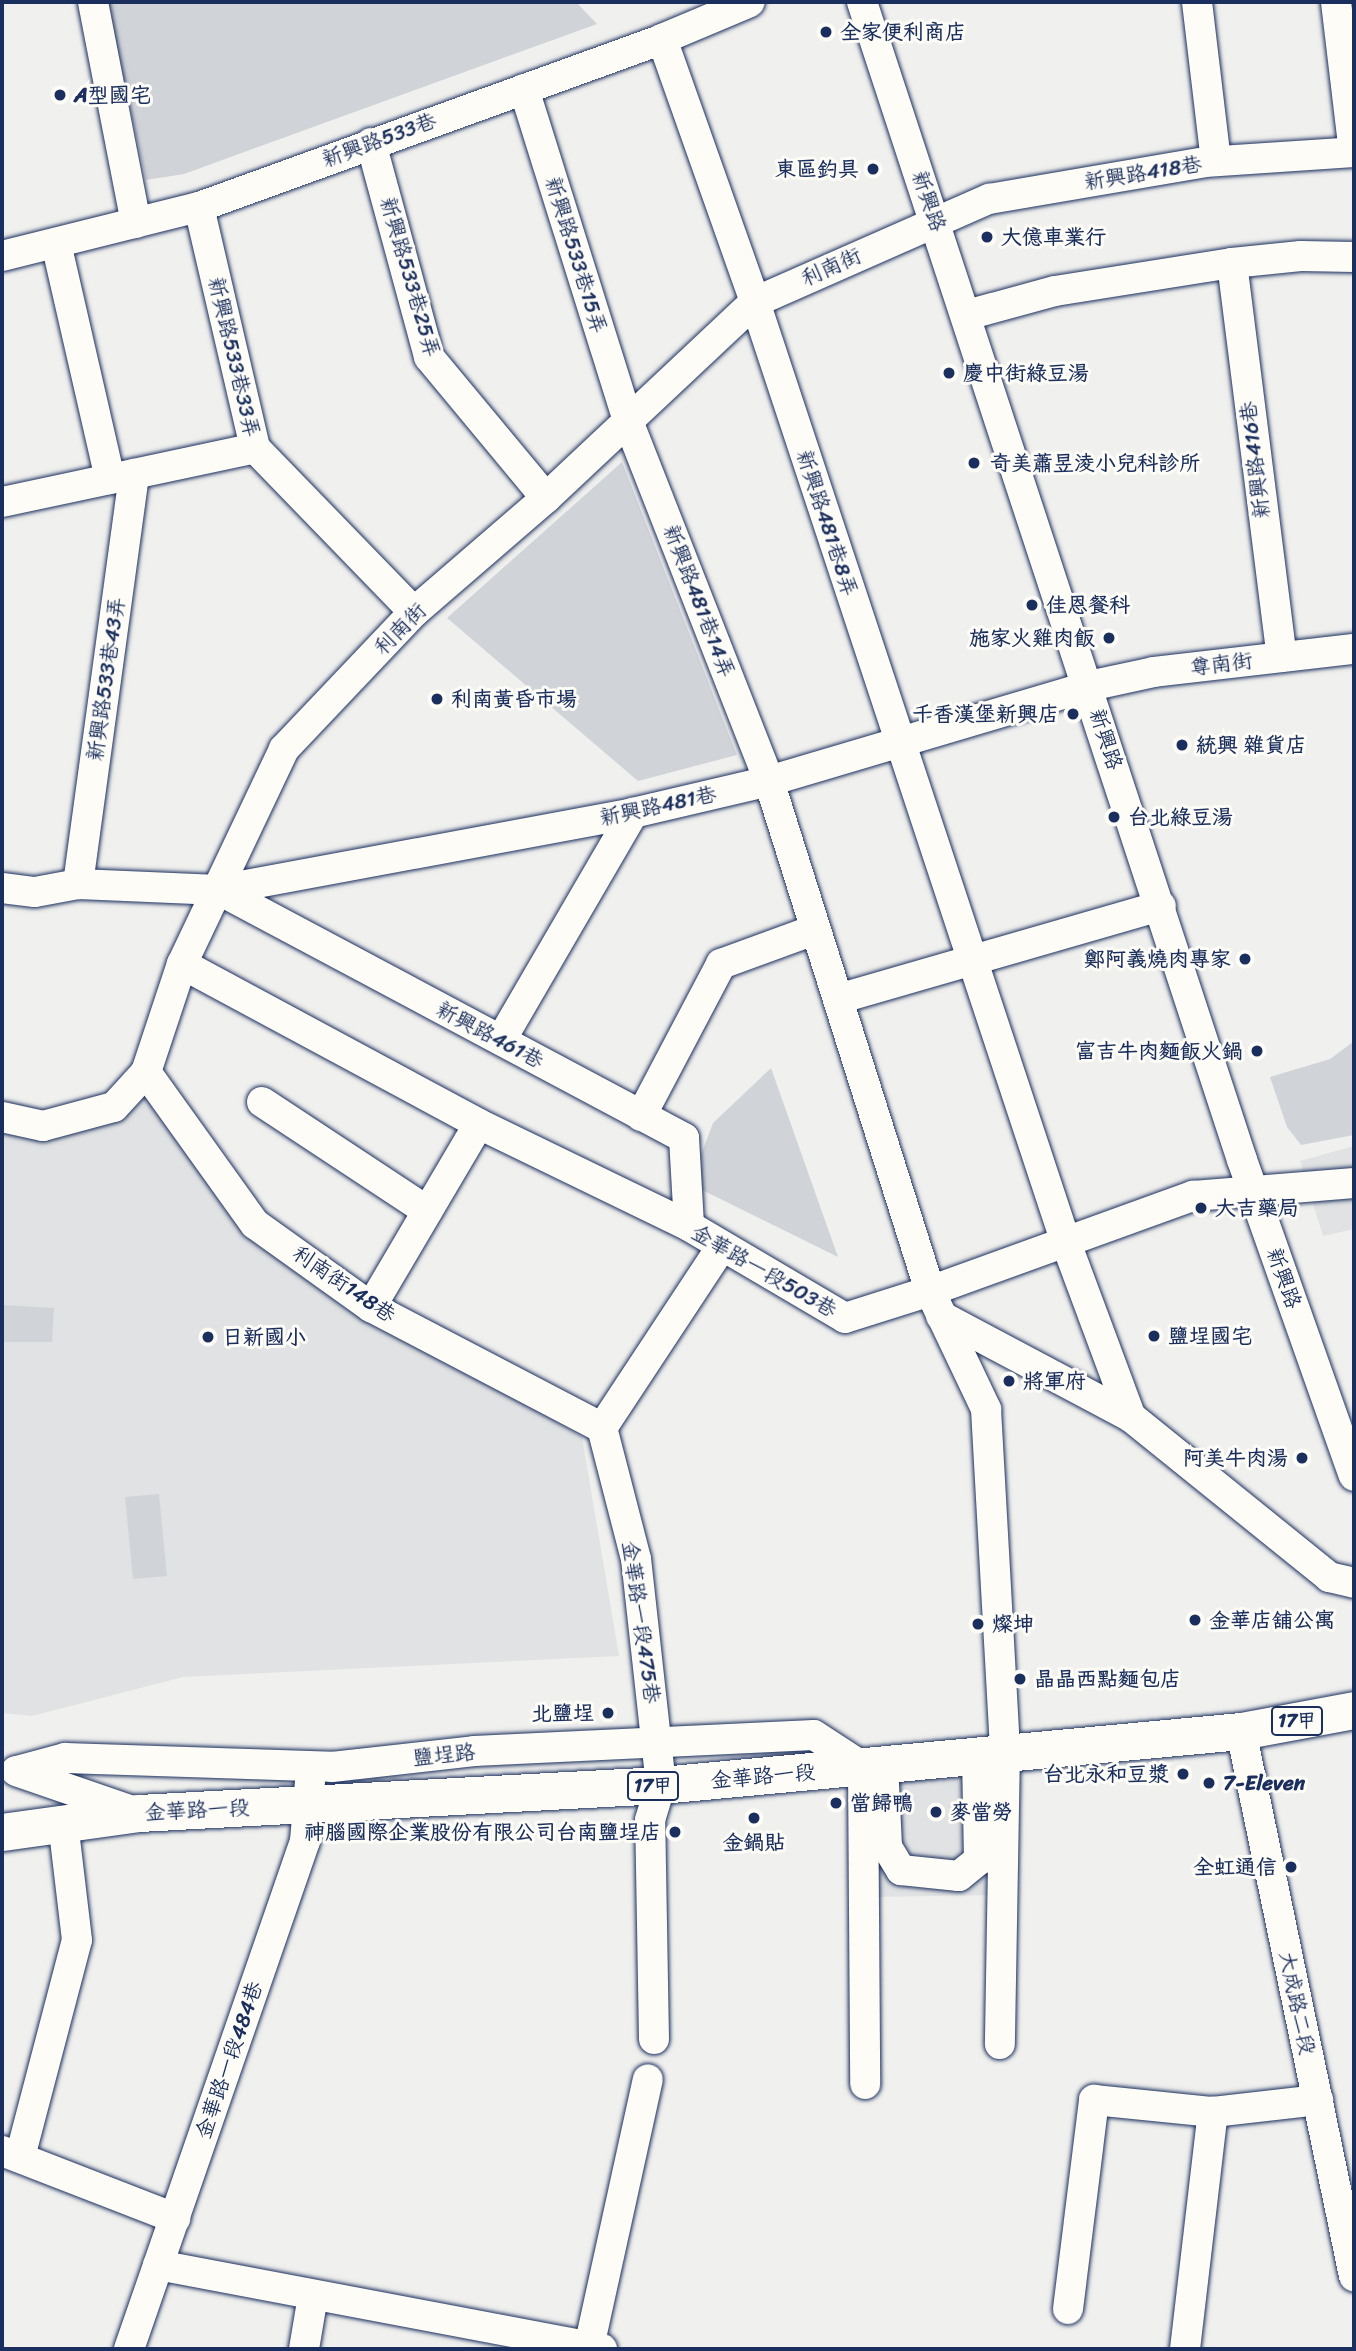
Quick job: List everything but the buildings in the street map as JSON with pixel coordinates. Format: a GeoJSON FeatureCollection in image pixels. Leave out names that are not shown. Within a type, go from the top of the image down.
{"type":"FeatureCollection","features":[{"type":"Feature","properties":{"kind":"main road","name":"金華路一段"},"geometry":{"type":"LineString","coordinates":[[2,1832],[139,1813],[662,1785],[991,1752],[1241,1731],[1354,1710]]}},
{"type":"Feature","properties":{"kind":"street"},"geometry":{"type":"LineString","coordinates":[[93,2],[136,223]]}},
{"type":"Feature","properties":{"kind":"street","name":"新興路533巷"},"geometry":{"type":"LineString","coordinates":[[2,257],[199,207],[662,39],[750,2]]}},
{"type":"Feature","properties":{"kind":"street","name":"新興路"},"geometry":{"type":"LineString","coordinates":[[862,2],[936,220],[1253,1191],[1354,1476]]}},
{"type":"Feature","properties":{"kind":"street"},"geometry":{"type":"LineString","coordinates":[[1197,2],[1216,161]]}},
{"type":"Feature","properties":{"kind":"street"},"geometry":{"type":"LineString","coordinates":[[1336,2],[1354,152]]}},
{"type":"Feature","properties":{"kind":"street","name":"新興路481巷8弄"},"geometry":{"type":"LineString","coordinates":[[662,39],[755,302],[970,961],[1065,1240],[1131,1417]]}},
{"type":"Feature","properties":{"kind":"street","name":"新興路533巷15弄"},"geometry":{"type":"LineString","coordinates":[[524,89],[628,421]]}},
{"type":"Feature","properties":{"kind":"street","name":"新興路533巷25弄"},"geometry":{"type":"LineString","coordinates":[[372,143],[429,357],[547,498]]}},
{"type":"Feature","properties":{"kind":"street","name":"新興路418巷"},"geometry":{"type":"LineString","coordinates":[[936,220],[989,199],[1216,161],[1354,152]]}},
{"type":"Feature","properties":{"kind":"street","name":"新興路533巷33弄"},"geometry":{"type":"LineString","coordinates":[[199,207],[255,448],[414,612]]}},
{"type":"Feature","properties":{"kind":"street","name":"利南街"},"geometry":{"type":"LineString","coordinates":[[2,1117],[43,1126],[114,1107],[146,1072],[182,964],[284,749],[414,612],[547,498],[755,302],[936,220]]}},
{"type":"Feature","properties":{"kind":"street","name":"新興路533巷43弄"},"geometry":{"type":"LineString","coordinates":[[56,243],[122,477],[78,884]]}},
{"type":"Feature","properties":{"kind":"street"},"geometry":{"type":"LineString","coordinates":[[967,315],[1055,291],[1232,263],[1301,256],[1354,257]]}},
{"type":"Feature","properties":{"kind":"street","name":"新興路416巷"},"geometry":{"type":"LineString","coordinates":[[1232,263],[1282,657]]}},
{"type":"Feature","properties":{"kind":"street","name":"新興路481巷14弄"},"geometry":{"type":"LineString","coordinates":[[628,421],[769,781],[814,930],[935,1303]]}},
{"type":"Feature","properties":{"kind":"street"},"geometry":{"type":"LineString","coordinates":[[2,502],[255,448]]}},
{"type":"Feature","properties":{"kind":"street","name":"尊南街"},"geometry":{"type":"LineString","coordinates":[[1089,686],[1154,672],[1354,649]]}},
{"type":"Feature","properties":{"kind":"street","name":"新興路481巷"},"geometry":{"type":"LineString","coordinates":[[219,890],[633,813],[769,781],[1089,686]]}},
{"type":"Feature","properties":{"kind":"street"},"geometry":{"type":"LineString","coordinates":[[501,1040],[633,813]]}},
{"type":"Feature","properties":{"kind":"street"},"geometry":{"type":"LineString","coordinates":[[2,888],[35,892],[78,884],[219,890]]}},
{"type":"Feature","properties":{"kind":"street","name":"新興路461巷"},"geometry":{"type":"LineString","coordinates":[[219,890],[684,1138],[689,1226]]}},
{"type":"Feature","properties":{"kind":"street"},"geometry":{"type":"LineString","coordinates":[[838,999],[1161,906]]}},
{"type":"Feature","properties":{"kind":"street"},"geometry":{"type":"LineString","coordinates":[[641,1116],[721,964],[814,930]]}},
{"type":"Feature","properties":{"kind":"street","name":"金華路一段503巷"},"geometry":{"type":"LineString","coordinates":[[182,964],[479,1124],[689,1226],[845,1318],[935,1303],[1065,1240],[1193,1196],[1354,1184]]}},
{"type":"Feature","properties":{"kind":"street","name":"利南街148巷"},"geometry":{"type":"LineString","coordinates":[[146,1072],[255,1224],[372,1307],[602,1428]]}},
{"type":"Feature","properties":{"kind":"street"},"geometry":{"type":"LineString","coordinates":[[262,1102],[427,1211]]}},
{"type":"Feature","properties":{"kind":"street"},"geometry":{"type":"LineString","coordinates":[[372,1307],[479,1124]]}},
{"type":"Feature","properties":{"kind":"street"},"geometry":{"type":"LineString","coordinates":[[602,1428],[722,1246]]}},
{"type":"Feature","properties":{"kind":"street"},"geometry":{"type":"LineString","coordinates":[[935,1303],[1131,1417],[1329,1577],[1354,1583]]}},
{"type":"Feature","properties":{"kind":"street"},"geometry":{"type":"LineString","coordinates":[[935,1303],[986,1409],[991,1752],[1000,2044]]}},
{"type":"Feature","properties":{"kind":"street","name":"金華路一段475巷"},"geometry":{"type":"LineString","coordinates":[[602,1428],[636,1559],[662,1785]]}},
{"type":"Feature","properties":{"kind":"street","name":"大成路二段"},"geometry":{"type":"LineString","coordinates":[[1241,1731],[1318,2100],[1347,2205],[1354,2276]]}},
{"type":"Feature","properties":{"kind":"street","name":"鹽埕路"},"geometry":{"type":"LineString","coordinates":[[9,1770],[65,1758],[311,1767],[474,1751],[658,1745],[814,1735],[873,1765]]}},
{"type":"Feature","properties":{"kind":"street"},"geometry":{"type":"LineString","coordinates":[[873,1765],[887,1847],[901,1870],[958,1876],[979,1860],[991,1752]]}},
{"type":"Feature","properties":{"kind":"street"},"geometry":{"type":"LineString","coordinates":[[865,2084],[873,1765]]}},
{"type":"Feature","properties":{"kind":"street","name":"金華路一段484巷"},"geometry":{"type":"LineString","coordinates":[[129,2349],[305,1841],[311,1767]]}},
{"type":"Feature","properties":{"kind":"street","name":"鹽埕路"},"geometry":{"type":"LineString","coordinates":[[9,1770],[139,1813]]}},
{"type":"Feature","properties":{"kind":"street"},"geometry":{"type":"LineString","coordinates":[[654,2039],[650,1820],[662,1785]]}},
{"type":"Feature","properties":{"kind":"street"},"geometry":{"type":"LineString","coordinates":[[63,1823],[77,1940],[11,2154],[175,2218]]}},
{"type":"Feature","properties":{"kind":"street"},"geometry":{"type":"LineString","coordinates":[[158,2265],[313,2296],[487,2339],[596,2348],[648,2079]]}},
{"type":"Feature","properties":{"kind":"street"},"geometry":{"type":"LineString","coordinates":[[1068,2309],[1094,2100],[1213,2112],[1318,2100]]}},
{"type":"Feature","properties":{"kind":"street"},"geometry":{"type":"LineString","coordinates":[[1185,2349],[1213,2112]]}},
{"type":"Feature","properties":{"kind":"street"},"geometry":{"type":"LineString","coordinates":[[304,2349],[313,2296]]}},
{"type":"Feature","properties":{"kind":"shaded area"},"geometry":{"type":"Polygon","coordinates":[[[107,2],[576,2],[597,24],[184,174],[146,180],[107,2]]]}},
{"type":"Feature","properties":{"kind":"shaded area"},"geometry":{"type":"Polygon","coordinates":[[[622,462],[737,755],[638,781],[447,618],[622,462]]]}},
{"type":"Feature","properties":{"kind":"shaded area"},"geometry":{"type":"Polygon","coordinates":[[[1353,1042],[1354,1135],[1301,1145],[1287,1127],[1270,1077],[1330,1059],[1353,1042]]]}},
{"type":"Feature","properties":{"kind":"shaded area"},"geometry":{"type":"Polygon","coordinates":[[[771,1068],[838,1257],[690,1184],[713,1123],[771,1068]]]}},
{"type":"Feature","properties":{"kind":"shaded area","name":"日新國小"},"geometry":{"type":"Polygon","coordinates":[[[147,1074],[246,1237],[582,1437],[619,1656],[183,1677],[32,1716],[2,1713],[2,1120],[65,1121],[147,1074]]]}},
{"type":"Feature","properties":{"kind":"shaded area"},"geometry":{"type":"Polygon","coordinates":[[[1354,1146],[1354,1229],[1323,1236],[1300,1161],[1354,1146]]]}},
{"type":"Feature","properties":{"kind":"shaded area"},"geometry":{"type":"Polygon","coordinates":[[[2,1305],[54,1308],[52,1342],[2,1342],[2,1305]]]}},
{"type":"Feature","properties":{"kind":"shaded area"},"geometry":{"type":"Polygon","coordinates":[[[159,1494],[167,1576],[133,1579],[125,1497],[159,1494]]]}},
{"type":"Feature","properties":{"kind":"shaded area"},"geometry":{"type":"Polygon","coordinates":[[[993,1760],[992,1895],[868,1897],[866,1771],[993,1760]]]}},
{"type":"Feature","properties":{"kind":"place","name":"全家便利商店"},"geometry":{"type":"Point","coordinates":[826,32]}},
{"type":"Feature","properties":{"kind":"place","name":"A型國宅"},"geometry":{"type":"Point","coordinates":[60,95]}},
{"type":"Feature","properties":{"kind":"place","name":"東區釣具"},"geometry":{"type":"Point","coordinates":[873,169]}},
{"type":"Feature","properties":{"kind":"place","name":"大億車業行"},"geometry":{"type":"Point","coordinates":[987,237]}},
{"type":"Feature","properties":{"kind":"place","name":"慶中街綠豆湯"},"geometry":{"type":"Point","coordinates":[949,373]}},
{"type":"Feature","properties":{"kind":"place","name":"奇美蕭昱淩小兒科診所"},"geometry":{"type":"Point","coordinates":[974,463]}},
{"type":"Feature","properties":{"kind":"place","name":"佳恩餐科"},"geometry":{"type":"Point","coordinates":[1032,605]}},
{"type":"Feature","properties":{"kind":"place","name":"施家火雞肉飯"},"geometry":{"type":"Point","coordinates":[1109,638]}},
{"type":"Feature","properties":{"kind":"place","name":"利南黃昏市場"},"geometry":{"type":"Point","coordinates":[437,699]}},
{"type":"Feature","properties":{"kind":"place","name":"千香漢堡新興店"},"geometry":{"type":"Point","coordinates":[1073,714]}},
{"type":"Feature","properties":{"kind":"place","name":"統興 雜貨店"},"geometry":{"type":"Point","coordinates":[1182,745]}},
{"type":"Feature","properties":{"kind":"place","name":"台北綠豆湯"},"geometry":{"type":"Point","coordinates":[1114,817]}},
{"type":"Feature","properties":{"kind":"place","name":"鄭阿義燒肉專家"},"geometry":{"type":"Point","coordinates":[1245,959]}},
{"type":"Feature","properties":{"kind":"place","name":"富吉牛肉麵飯火鍋"},"geometry":{"type":"Point","coordinates":[1257,1051]}},
{"type":"Feature","properties":{"kind":"place","name":"大吉藥局"},"geometry":{"type":"Point","coordinates":[1201,1208]}},
{"type":"Feature","properties":{"kind":"place","name":"鹽埕國宅"},"geometry":{"type":"Point","coordinates":[1154,1336]}},
{"type":"Feature","properties":{"kind":"place","name":"日新國小"},"geometry":{"type":"Point","coordinates":[208,1337]}},
{"type":"Feature","properties":{"kind":"place","name":"將軍府"},"geometry":{"type":"Point","coordinates":[1009,1381]}},
{"type":"Feature","properties":{"kind":"place","name":"阿美牛肉湯"},"geometry":{"type":"Point","coordinates":[1302,1458]}},
{"type":"Feature","properties":{"kind":"place","name":"金華店舖公寓"},"geometry":{"type":"Point","coordinates":[1195,1620]}},
{"type":"Feature","properties":{"kind":"place","name":"燦坤"},"geometry":{"type":"Point","coordinates":[978,1624]}},
{"type":"Feature","properties":{"kind":"place","name":"晶晶西點麵包店"},"geometry":{"type":"Point","coordinates":[1020,1679]}},
{"type":"Feature","properties":{"kind":"place","name":"北鹽埕"},"geometry":{"type":"Point","coordinates":[608,1713]}},
{"type":"Feature","properties":{"kind":"place","name":"台北永和豆漿"},"geometry":{"type":"Point","coordinates":[1183,1774]}},
{"type":"Feature","properties":{"kind":"place","name":"7-Eleven"},"geometry":{"type":"Point","coordinates":[1209,1783]}},
{"type":"Feature","properties":{"kind":"place","name":"當歸鴨"},"geometry":{"type":"Point","coordinates":[836,1803]}},
{"type":"Feature","properties":{"kind":"place","name":"麥當勞"},"geometry":{"type":"Point","coordinates":[936,1812]}},
{"type":"Feature","properties":{"kind":"place","name":"金鍋貼"},"geometry":{"type":"Point","coordinates":[754,1818]}},
{"type":"Feature","properties":{"kind":"place","name":"神腦國際企業股份有限公司台南鹽埕店"},"geometry":{"type":"Point","coordinates":[675,1832]}},
{"type":"Feature","properties":{"kind":"place","name":"全虹通信"},"geometry":{"type":"Point","coordinates":[1291,1867]}}]}
